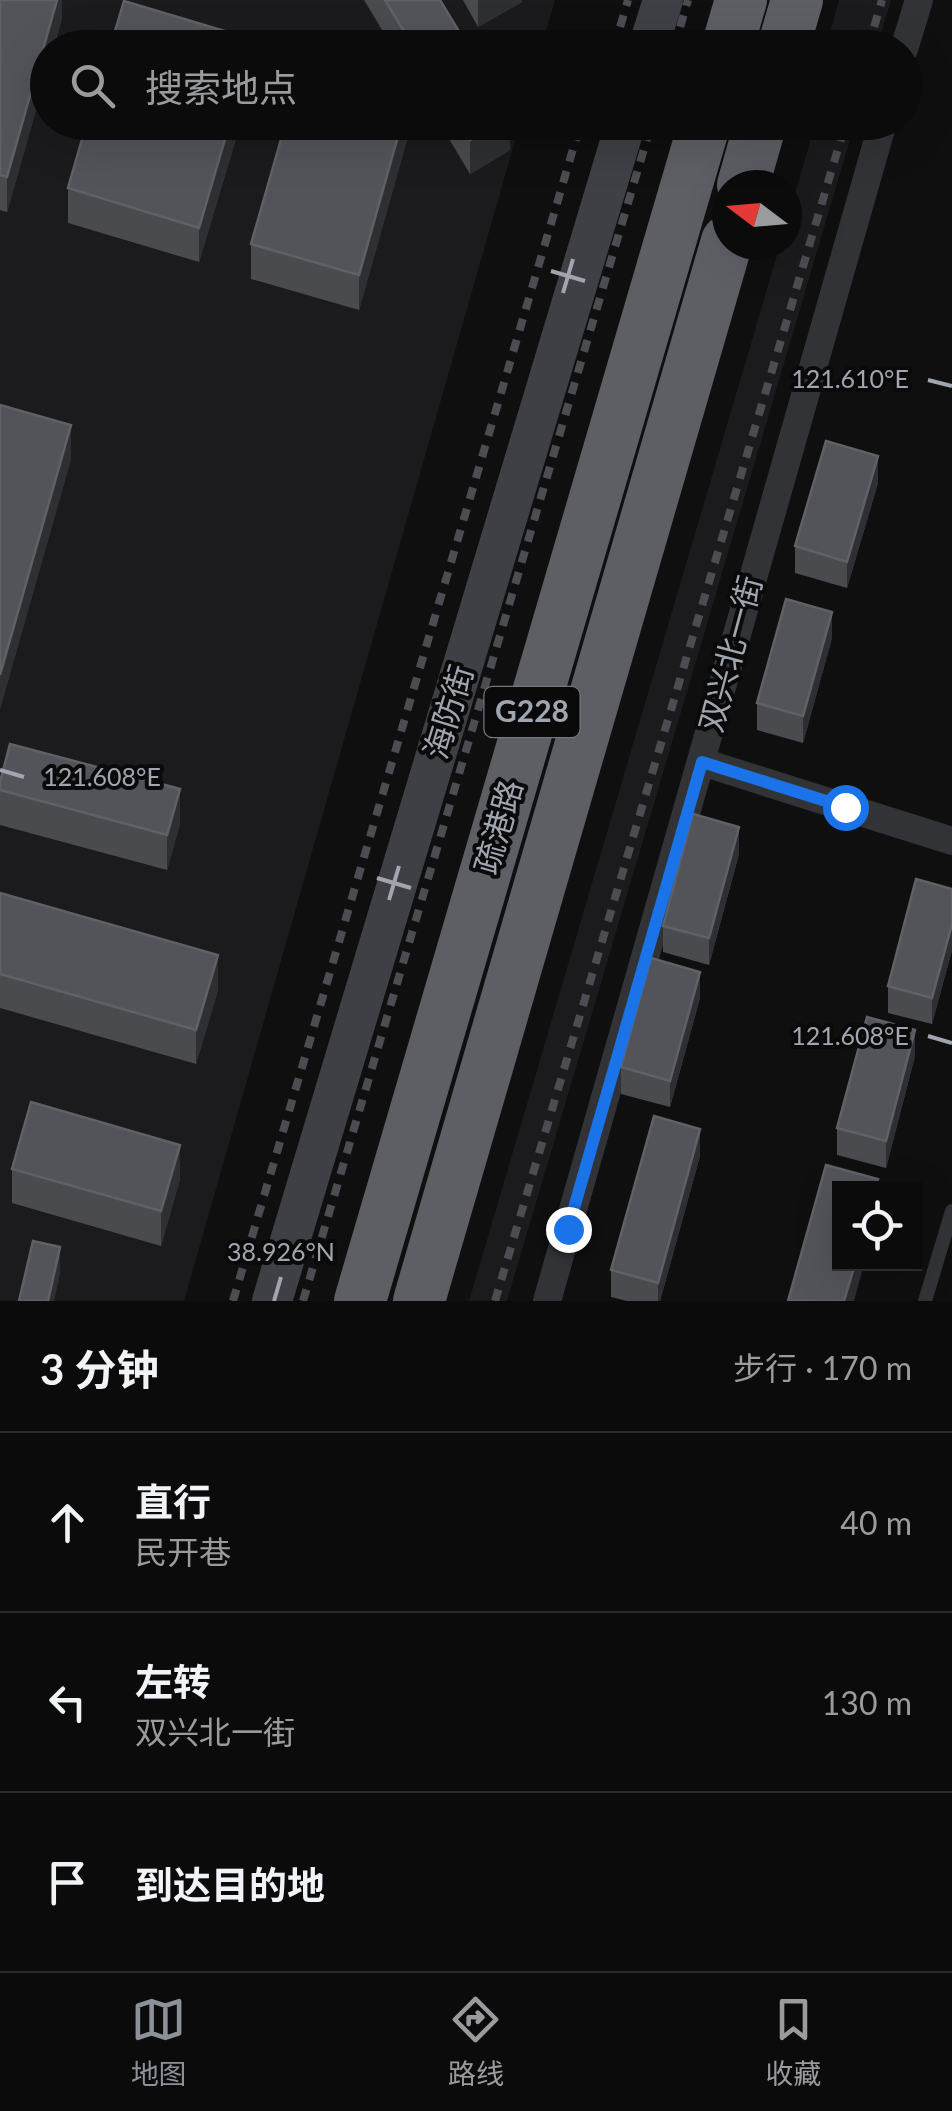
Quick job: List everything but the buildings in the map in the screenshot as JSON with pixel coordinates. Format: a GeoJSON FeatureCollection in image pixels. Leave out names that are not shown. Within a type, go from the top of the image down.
{"type":"FeatureCollection","features":[{"type":"Feature","properties":{"kind":"highway"},"geometry":{"type":"LineString","coordinates":[[732,30],[741,0]]}},
{"type":"Feature","properties":{"kind":"highway"},"geometry":{"type":"LineString","coordinates":[[788,30],[797,0]]}},
{"type":"Feature","properties":{"kind":"highway","name":"疏港路"},"geometry":{"type":"LineString","coordinates":[[360,1301],[700,140]]}},
{"type":"Feature","properties":{"kind":"highway"},"geometry":{"type":"LineString","coordinates":[[748,170],[757,140]]}},
{"type":"Feature","properties":{"kind":"highway","name":"疏港路"},"geometry":{"type":"LineString","coordinates":[[419,1301],[721,260]]}},
{"type":"Feature","properties":{"kind":"street"},"geometry":{"type":"LineString","coordinates":[[654,30],[663,0]]}},
{"type":"Feature","properties":{"kind":"street"},"geometry":{"type":"LineString","coordinates":[[910,30],[919,0]]}},
{"type":"Feature","properties":{"kind":"street","name":"海防街"},"geometry":{"type":"LineString","coordinates":[[272,1301],[621,140]]}},
{"type":"Feature","properties":{"kind":"street","name":"双兴北一街"},"geometry":{"type":"LineString","coordinates":[[547,1301],[878,140]]}},
{"type":"Feature","properties":{"kind":"street"},"geometry":{"type":"LineString","coordinates":[[702,762],[952,842]]}},
{"type":"Feature","properties":{"kind":"lane"},"geometry":{"type":"LineString","coordinates":[[926,1301],[952,1211]]}},
{"type":"Feature","properties":{"kind":"shaded area"},"geometry":{"type":"Polygon","coordinates":[[[0,0],[555,0],[546,30],[30,30],[30,140],[515,140],[184,1301],[0,1301],[0,0]]]}},
{"type":"Feature","properties":{"kind":"shaded area"},"geometry":{"type":"Polygon","coordinates":[[[839,0],[891,0],[882,30],[831,30],[839,0]]]}},
{"type":"Feature","properties":{"kind":"shaded area"},"geometry":{"type":"Polygon","coordinates":[[[810,140],[850,140],[507,1301],[469,1301],[776,260],[802,260],[802,170],[810,140]]]}},
{"type":"Feature","properties":{"kind":"railway"},"geometry":{"type":"LineString","coordinates":[[619,30],[628,0]]}},
{"type":"Feature","properties":{"kind":"railway"},"geometry":{"type":"LineString","coordinates":[[679,30],[688,0]]}},
{"type":"Feature","properties":{"kind":"railway"},"geometry":{"type":"LineString","coordinates":[[873,30],[882,0]]}},
{"type":"Feature","properties":{"kind":"railway"},"geometry":{"type":"LineString","coordinates":[[233,1301],[576,140]]}},
{"type":"Feature","properties":{"kind":"railway"},"geometry":{"type":"LineString","coordinates":[[303,1301],[647,140]]}},
{"type":"Feature","properties":{"kind":"railway"},"geometry":{"type":"LineString","coordinates":[[495,1301],[841,140]]}},
{"type":"Feature","properties":{"kind":"route"},"geometry":{"type":"LineString","coordinates":[[568,1229],[702,762],[845,807]]}}]}
